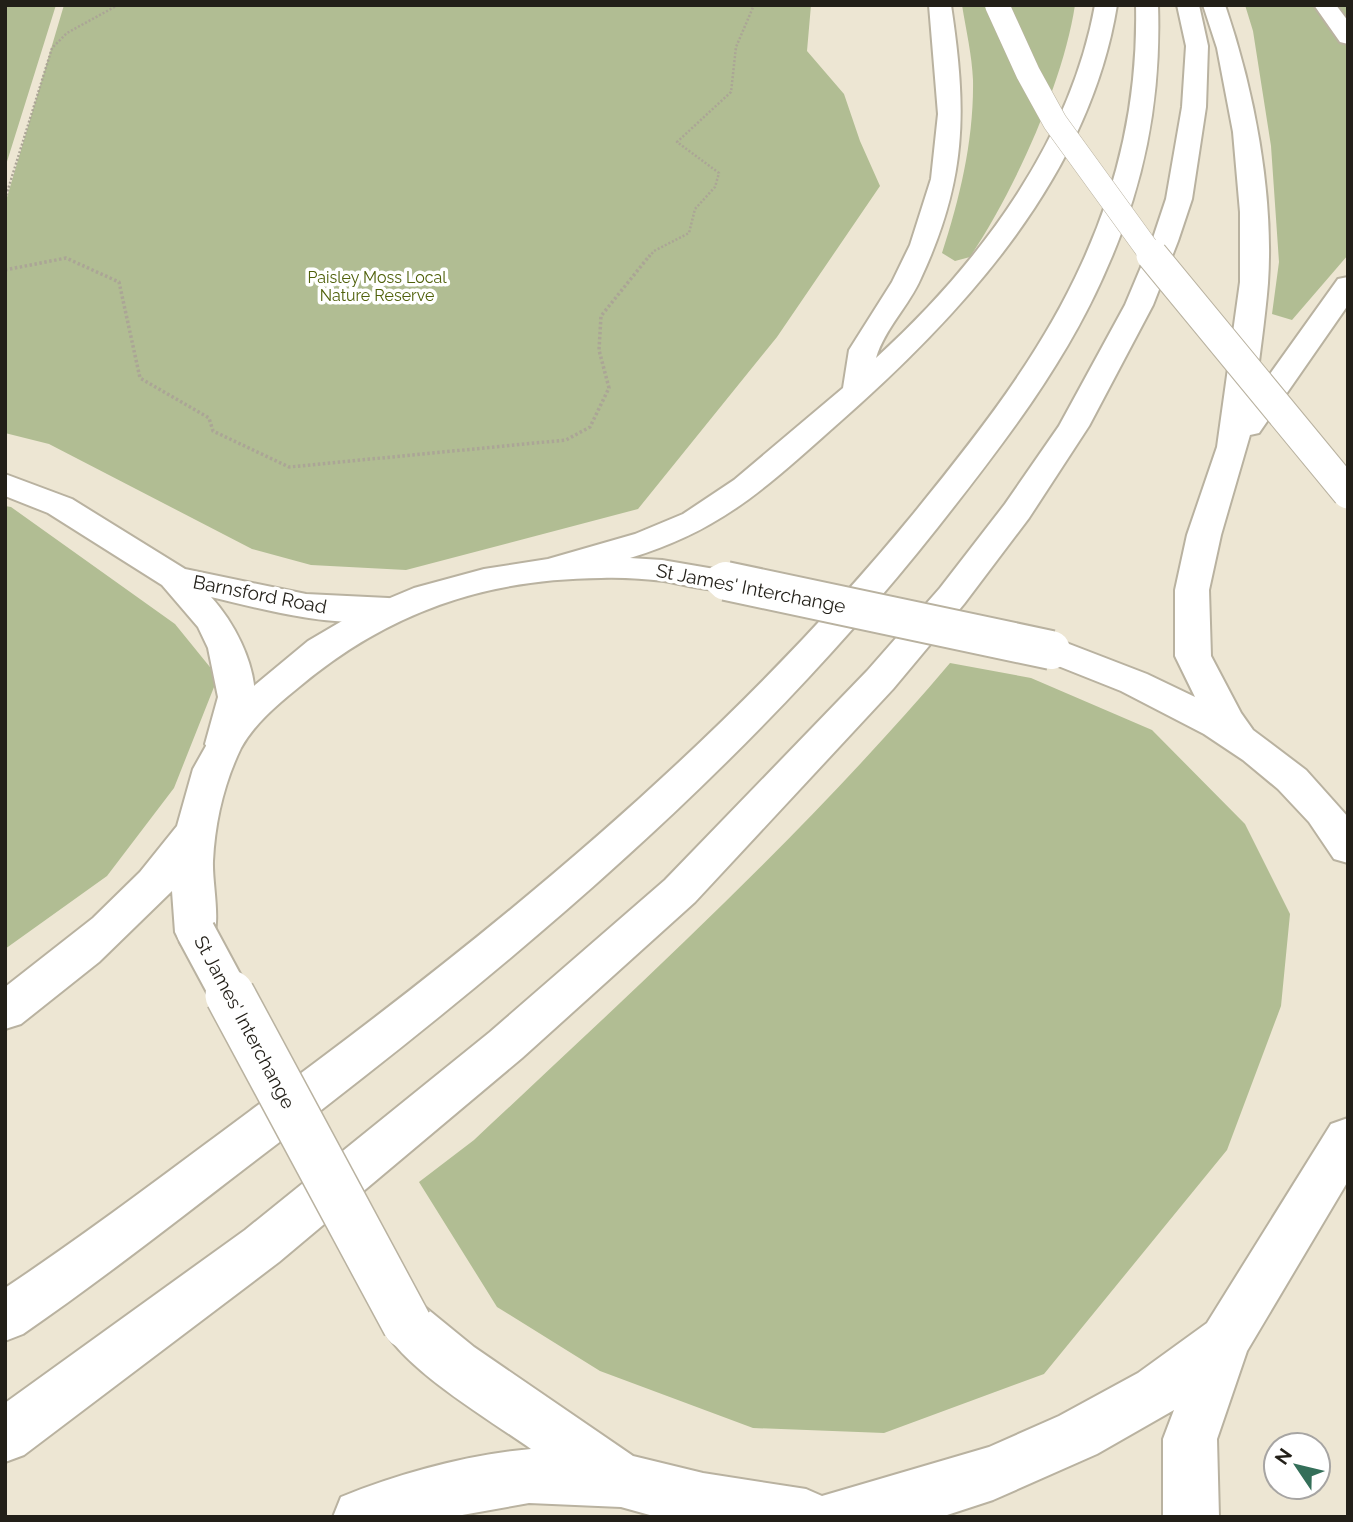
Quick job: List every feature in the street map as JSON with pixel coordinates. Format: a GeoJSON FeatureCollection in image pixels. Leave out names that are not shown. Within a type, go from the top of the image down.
{"type":"FeatureCollection","features":[{"type":"Feature","properties":{"kind":"main road"},"geometry":{"type":"LineString","coordinates":[[857,393],[864,350],[906,283],[944,185],[951,142],[952,102],[940,5]]}},
{"type":"Feature","properties":{"kind":"main road"},"geometry":{"type":"LineString","coordinates":[[997,5],[1031,80],[1065,137],[1176,285],[1348,493]]}},
{"type":"Feature","properties":{"kind":"main road"},"geometry":{"type":"LineString","coordinates":[[555,568],[677,530],[743,490],[857,393],[938,316],[1008,230],[1047,168],[1076,105],[1096,50],[1106,5]]}},
{"type":"Feature","properties":{"kind":"main road"},"geometry":{"type":"LineString","coordinates":[[5,1317],[355,1060],[528,921],[732,738],[797,672],[879,580],[1009,414],[1057,340],[1100,253],[1126,180],[1142,120],[1149,33],[1147,5]]}},
{"type":"Feature","properties":{"kind":"main road"},"geometry":{"type":"LineString","coordinates":[[5,1436],[262,1245],[506,1045],[680,891],[880,680],[952,596],[1017,511],[1074,426],[1139,305],[1166,241],[1179,199],[1194,107],[1197,46],[1188,5]]}},
{"type":"Feature","properties":{"kind":"main road"},"geometry":{"type":"LineString","coordinates":[[1214,5],[1228,48],[1245,132],[1254,212],[1254,282],[1233,447],[1204,535],[1192,590],[1191,617],[1193,656],[1225,719],[1240,740]]}},
{"type":"Feature","properties":{"kind":"main road"},"geometry":{"type":"LineString","coordinates":[[1325,5],[1348,37]]}},
{"type":"Feature","properties":{"kind":"main road"},"geometry":{"type":"LineString","coordinates":[[1233,447],[1348,285]]}},
{"type":"Feature","properties":{"kind":"main road","name":"Barnsford Road"},"geometry":{"type":"LineString","coordinates":[[5,484],[60,506],[174,577],[214,622],[226,648],[237,696],[224,744]]}},
{"type":"Feature","properties":{"kind":"main road","name":"St James' Interchange"},"geometry":{"type":"LineString","coordinates":[[806,1517],[703,1501],[621,1480],[456,1365],[407,1324],[196,932],[191,891],[195,831],[205,788],[224,744],[262,699],[306,659],[346,632],[388,609],[461,586],[555,568],[630,566],[681,572],[1051,650],[1143,686],[1240,740],[1302,790],[1347,847]]}},
{"type":"Feature","properties":{"kind":"main road","name":"Barnsford Road"},"geometry":{"type":"LineString","coordinates":[[174,577],[302,606],[331,610],[388,609]]}},
{"type":"Feature","properties":{"kind":"main road"},"geometry":{"type":"LineString","coordinates":[[5,1012],[82,954],[127,913],[171,867],[195,831]]}},
{"type":"Feature","properties":{"kind":"main road"},"geometry":{"type":"LineString","coordinates":[[1191,1517],[1190,1439],[1225,1340],[1348,1138]]}},
{"type":"Feature","properties":{"kind":"main road"},"geometry":{"type":"LineString","coordinates":[[838,1517],[884,1507],[993,1473],[1078,1435],[1157,1391],[1225,1340]]}},
{"type":"Feature","properties":{"kind":"main road"},"geometry":{"type":"LineString","coordinates":[[361,1517],[455,1488],[529,1476],[621,1480]]}},
{"type":"Feature","properties":{"kind":"path"},"geometry":{"type":"LineString","coordinates":[[5,199],[52,48],[67,33],[118,5]]}},
{"type":"Feature","properties":{"kind":"path"},"geometry":{"type":"LineString","coordinates":[[5,270],[66,258],[119,282],[140,378],[209,418],[213,431],[289,467],[566,440],[590,427],[609,388],[599,350],[601,316],[654,251],[689,233],[695,209],[715,187],[719,173],[677,142],[730,92],[736,47],[754,5]]}},
{"type":"Feature","properties":{"kind":"green space"},"geometry":{"type":"Polygon","coordinates":[[[5,5],[56,5],[5,168],[5,5]]]}},
{"type":"Feature","properties":{"kind":"green space","name":"Paisley Moss Local Nature Reserve"},"geometry":{"type":"Polygon","coordinates":[[[64,5],[811,5],[807,51],[844,94],[860,141],[880,186],[777,337],[638,509],[406,570],[311,565],[252,549],[49,444],[5,433],[5,204],[64,5]]]}},
{"type":"Feature","properties":{"kind":"green space"},"geometry":{"type":"Polygon","coordinates":[[[962,5],[1075,5],[1060,68],[1035,136],[1003,201],[970,257],[955,261],[942,253],[965,168],[973,102],[971,61],[962,5]]]}},
{"type":"Feature","properties":{"kind":"green space"},"geometry":{"type":"Polygon","coordinates":[[[1245,5],[1348,5],[1348,255],[1292,320],[1272,314],[1279,262],[1271,146],[1253,31],[1245,5]]]}},
{"type":"Feature","properties":{"kind":"green space"},"geometry":{"type":"Polygon","coordinates":[[[5,506],[11,507],[175,624],[218,677],[174,788],[107,876],[5,949],[5,506]]]}},
{"type":"Feature","properties":{"kind":"green space"},"geometry":{"type":"Polygon","coordinates":[[[950,663],[1031,678],[1152,730],[1245,824],[1290,914],[1281,1006],[1227,1150],[1044,1374],[884,1433],[753,1428],[600,1371],[497,1307],[419,1182],[474,1140],[719,908],[838,788],[950,663]]]}}]}
